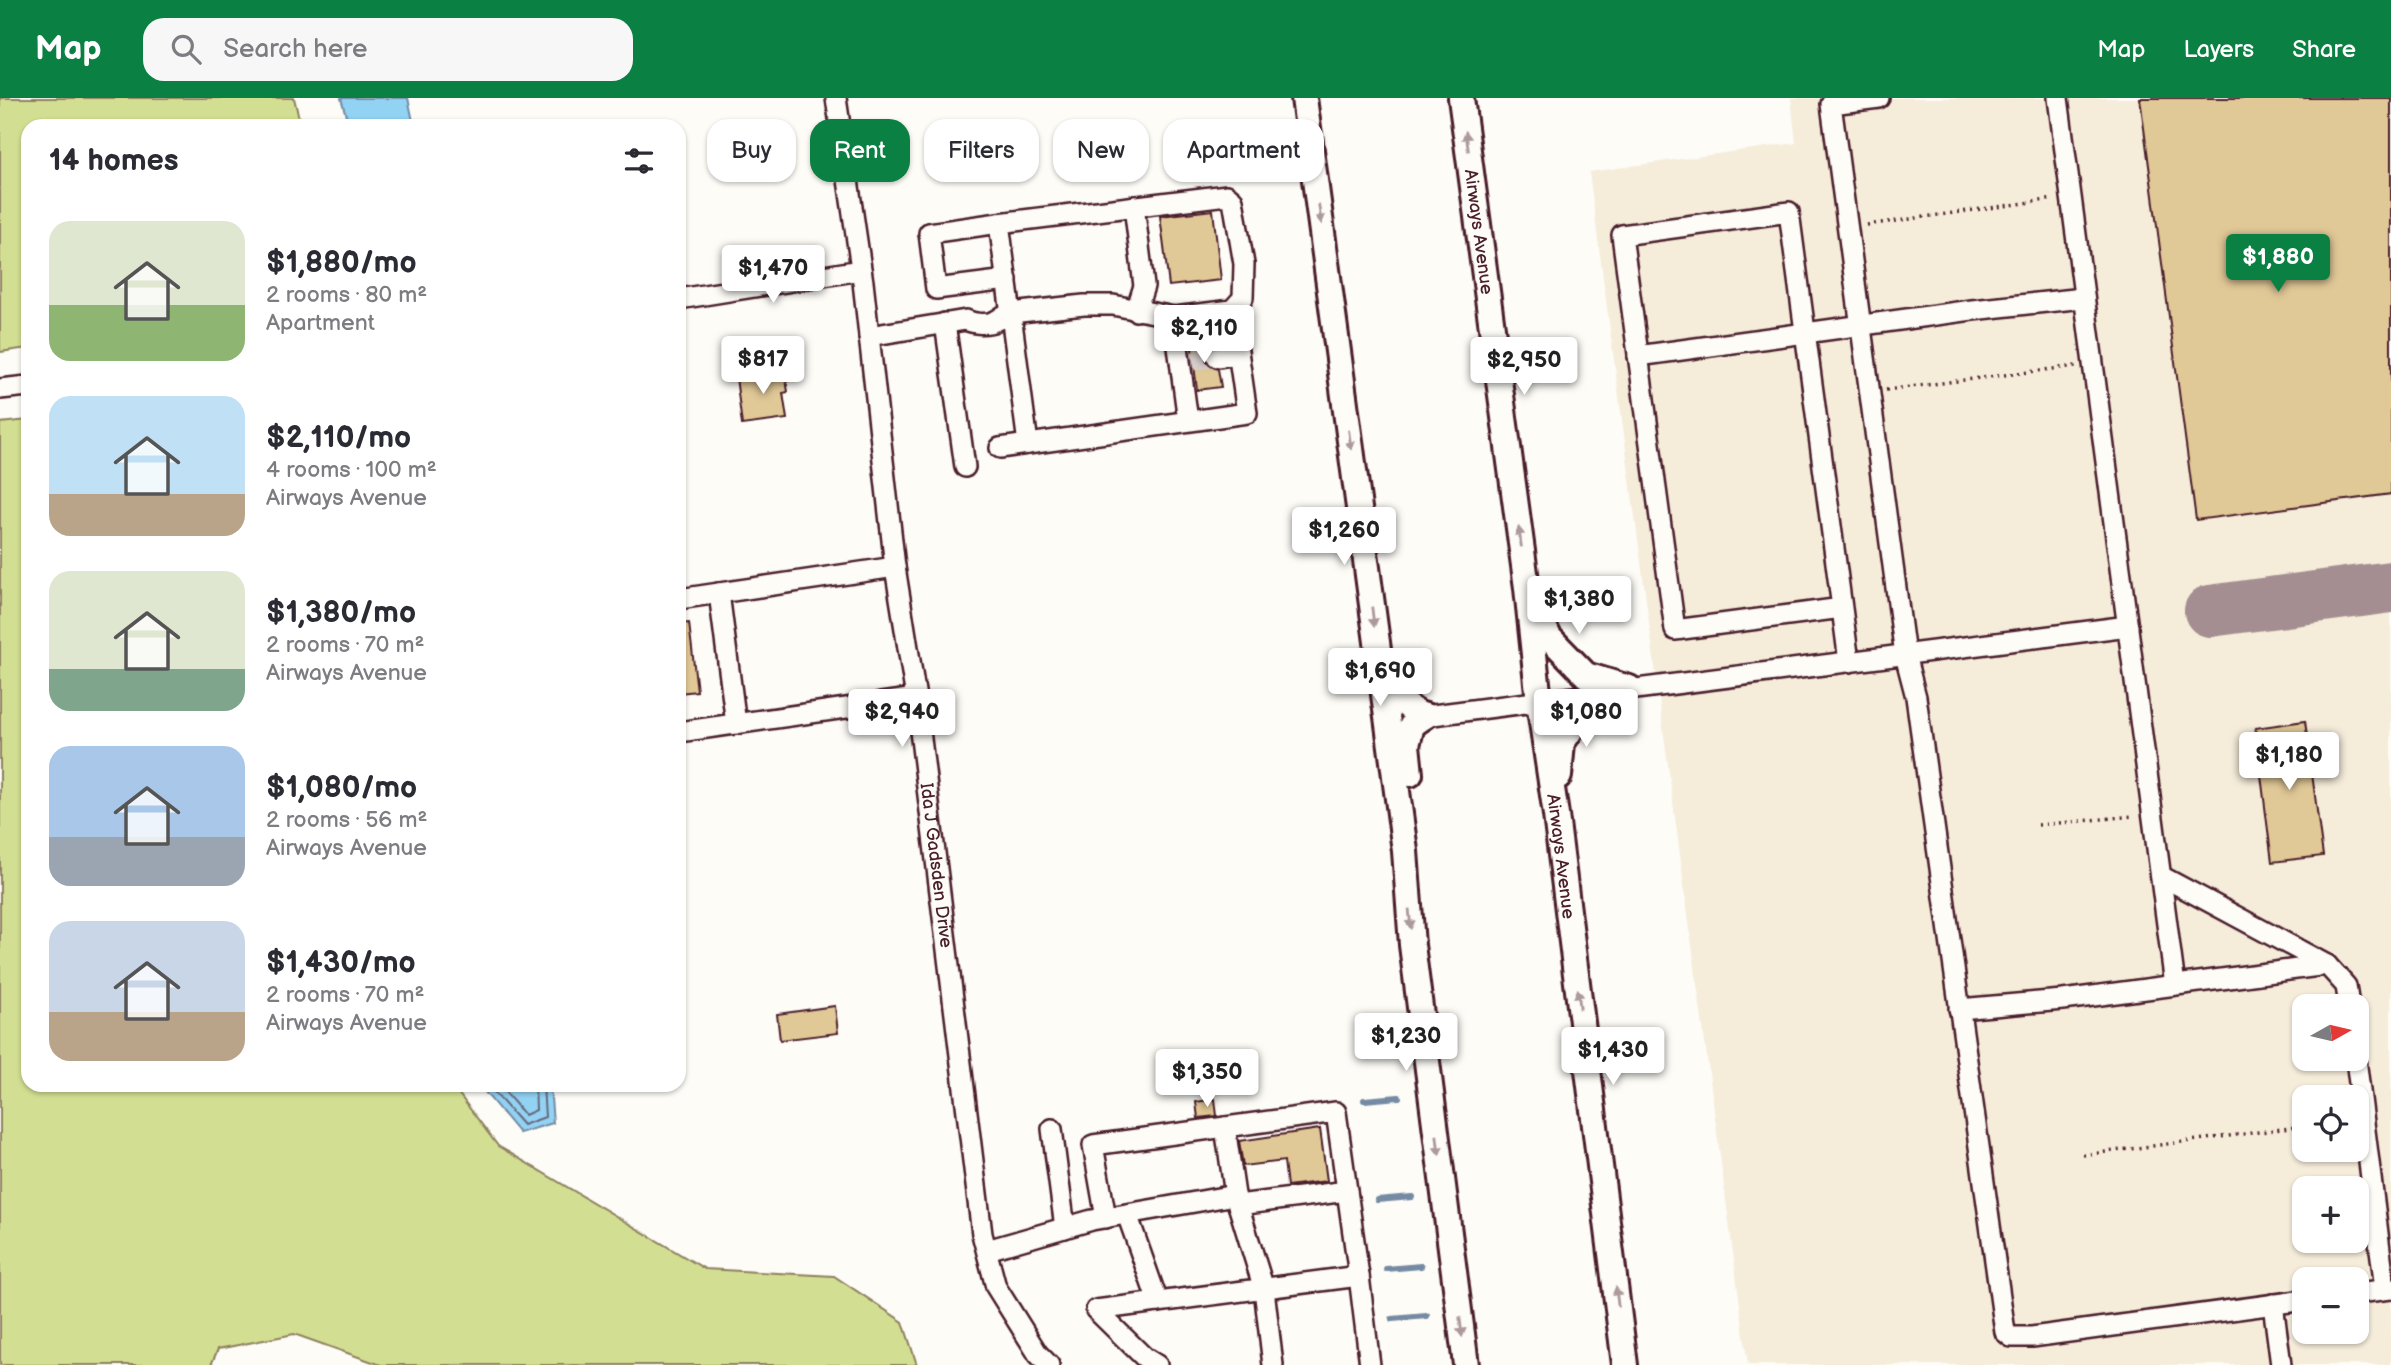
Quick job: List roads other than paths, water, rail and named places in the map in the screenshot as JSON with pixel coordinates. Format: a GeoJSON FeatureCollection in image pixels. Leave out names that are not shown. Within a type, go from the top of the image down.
{"type":"FeatureCollection","features":[{"type":"Feature","properties":{"kind":"main road"},"geometry":{"type":"LineString","coordinates":[[1304,98],[1405,851],[1412,945],[1466,1365]]}},
{"type":"Feature","properties":{"kind":"main road","name":"Airways Avenue"},"geometry":{"type":"LineString","coordinates":[[1461,98],[1527,588],[1539,702],[1556,815],[1625,1365]]}},
{"type":"Feature","properties":{"kind":"main road"},"geometry":{"type":"LineString","coordinates":[[1527,588],[1549,637],[1586,675],[1629,688]]}},
{"type":"Feature","properties":{"kind":"main road"},"geometry":{"type":"LineString","coordinates":[[1378,653],[1400,699],[1414,713],[1425,716]]}},
{"type":"Feature","properties":{"kind":"main road"},"geometry":{"type":"LineString","coordinates":[[1556,815],[1562,743],[1580,716],[1629,688]]}},
{"type":"Feature","properties":{"kind":"main road"},"geometry":{"type":"LineString","coordinates":[[1405,851],[1413,803],[1407,745],[1412,725],[1425,716]]}},
{"type":"Feature","properties":{"kind":"street","name":"Ida J Gadsden Drive"},"geometry":{"type":"LineString","coordinates":[[836,98],[861,271],[895,567],[916,698],[982,1234],[996,1287],[1038,1354],[1049,1365]]}},
{"type":"Feature","properties":{"kind":"street"},"geometry":{"type":"LineString","coordinates":[[1879,98],[1831,104],[1905,655],[1916,697],[2005,1332],[2011,1337],[2032,1337],[2292,1302]]}},
{"type":"Feature","properties":{"kind":"street"},"geometry":{"type":"LineString","coordinates":[[2057,98],[2175,985]]}},
{"type":"Feature","properties":{"kind":"street"},"geometry":{"type":"LineString","coordinates":[[869,336],[966,320],[972,312],[993,309],[1008,314],[1113,304],[1174,317],[1232,310],[1243,298],[1244,264],[1233,200],[1227,195],[929,233],[936,289],[1007,280]]}},
{"type":"Feature","properties":{"kind":"street"},"geometry":{"type":"LineString","coordinates":[[1134,206],[1144,286],[1136,311]]}},
{"type":"Feature","properties":{"kind":"street"},"geometry":{"type":"LineString","coordinates":[[1842,608],[1675,630],[1622,235],[1789,212],[1805,334],[1842,608],[1849,662]]}},
{"type":"Feature","properties":{"kind":"street"},"geometry":{"type":"LineString","coordinates":[[999,223],[1007,280],[1008,314],[1028,444]]}},
{"type":"Feature","properties":{"kind":"street"},"geometry":{"type":"LineString","coordinates":[[686,298],[861,271]]}},
{"type":"Feature","properties":{"kind":"street"},"geometry":{"type":"LineString","coordinates":[[1638,356],[1972,310],[2084,298]]}},
{"type":"Feature","properties":{"kind":"street"},"geometry":{"type":"LineString","coordinates":[[1000,448],[1247,413],[1232,310]]}},
{"type":"Feature","properties":{"kind":"street"},"geometry":{"type":"LineString","coordinates":[[1174,317],[1186,362],[1188,421]]}},
{"type":"Feature","properties":{"kind":"street"},"geometry":{"type":"LineString","coordinates":[[945,323],[965,467]]}},
{"type":"Feature","properties":{"kind":"street"},"geometry":{"type":"LineString","coordinates":[[1217,357],[1238,354]]}},
{"type":"Feature","properties":{"kind":"street"},"geometry":{"type":"LineString","coordinates":[[0,389],[21,387]]}},
{"type":"Feature","properties":{"kind":"street"},"geometry":{"type":"LineString","coordinates":[[686,598],[895,567]]}},
{"type":"Feature","properties":{"kind":"street"},"geometry":{"type":"LineString","coordinates":[[719,593],[736,724]]}},
{"type":"Feature","properties":{"kind":"street"},"geometry":{"type":"LineString","coordinates":[[1425,716],[2128,626]]}},
{"type":"Feature","properties":{"kind":"street"},"geometry":{"type":"LineString","coordinates":[[686,731],[916,698]]}},
{"type":"Feature","properties":{"kind":"street"},"geometry":{"type":"LineString","coordinates":[[2161,876],[2327,965],[2346,986],[2347,994]]}},
{"type":"Feature","properties":{"kind":"street"},"geometry":{"type":"LineString","coordinates":[[1959,1009],[2063,1000],[2327,965]]}},
{"type":"Feature","properties":{"kind":"street"},"geometry":{"type":"LineString","coordinates":[[2358,1071],[2388,1289],[2369,1291]]}},
{"type":"Feature","properties":{"kind":"street"},"geometry":{"type":"LineString","coordinates":[[1106,1218],[1093,1144],[1336,1112],[1370,1365]]}},
{"type":"Feature","properties":{"kind":"street"},"geometry":{"type":"LineString","coordinates":[[1225,1127],[1236,1200],[1264,1289],[1272,1365]]}},
{"type":"Feature","properties":{"kind":"street"},"geometry":{"type":"LineString","coordinates":[[1052,1129],[1065,1228]]}},
{"type":"Feature","properties":{"kind":"street"},"geometry":{"type":"LineString","coordinates":[[987,1250],[1127,1214],[1236,1200],[1347,1191]]}},
{"type":"Feature","properties":{"kind":"street"},"geometry":{"type":"LineString","coordinates":[[1127,1214],[1158,1302]]}},
{"type":"Feature","properties":{"kind":"street"},"geometry":{"type":"LineString","coordinates":[[1157,1365],[1144,1357],[1096,1310],[1359,1276]]}},
{"type":"Feature","properties":{"kind":"street"},"geometry":{"type":"LineString","coordinates":[[2273,1304],[2281,1365]]}},
{"type":"Feature","properties":{"kind":"water"},"geometry":{"type":"Polygon","coordinates":[[[341,98],[408,98],[412,119],[347,119],[341,98]]]}},
{"type":"Feature","properties":{"kind":"water"},"geometry":{"type":"Polygon","coordinates":[[[485,1092],[551,1092],[553,1123],[519,1133],[485,1092]]]}},
{"type":"Feature","properties":{"kind":"waterway"},"geometry":{"type":"LineString","coordinates":[[1364,1100],[1399,1097]]}},
{"type":"Feature","properties":{"kind":"waterway"},"geometry":{"type":"LineString","coordinates":[[1377,1200],[1412,1197]]}},
{"type":"Feature","properties":{"kind":"waterway"},"geometry":{"type":"LineString","coordinates":[[1386,1269],[1421,1266]]}},
{"type":"Feature","properties":{"kind":"waterway"},"geometry":{"type":"LineString","coordinates":[[1392,1319],[1427,1316]]}},
{"type":"Feature","properties":{"kind":"tunnel"},"geometry":{"type":"LineString","coordinates":[[1193,361],[1217,357]]}}]}
